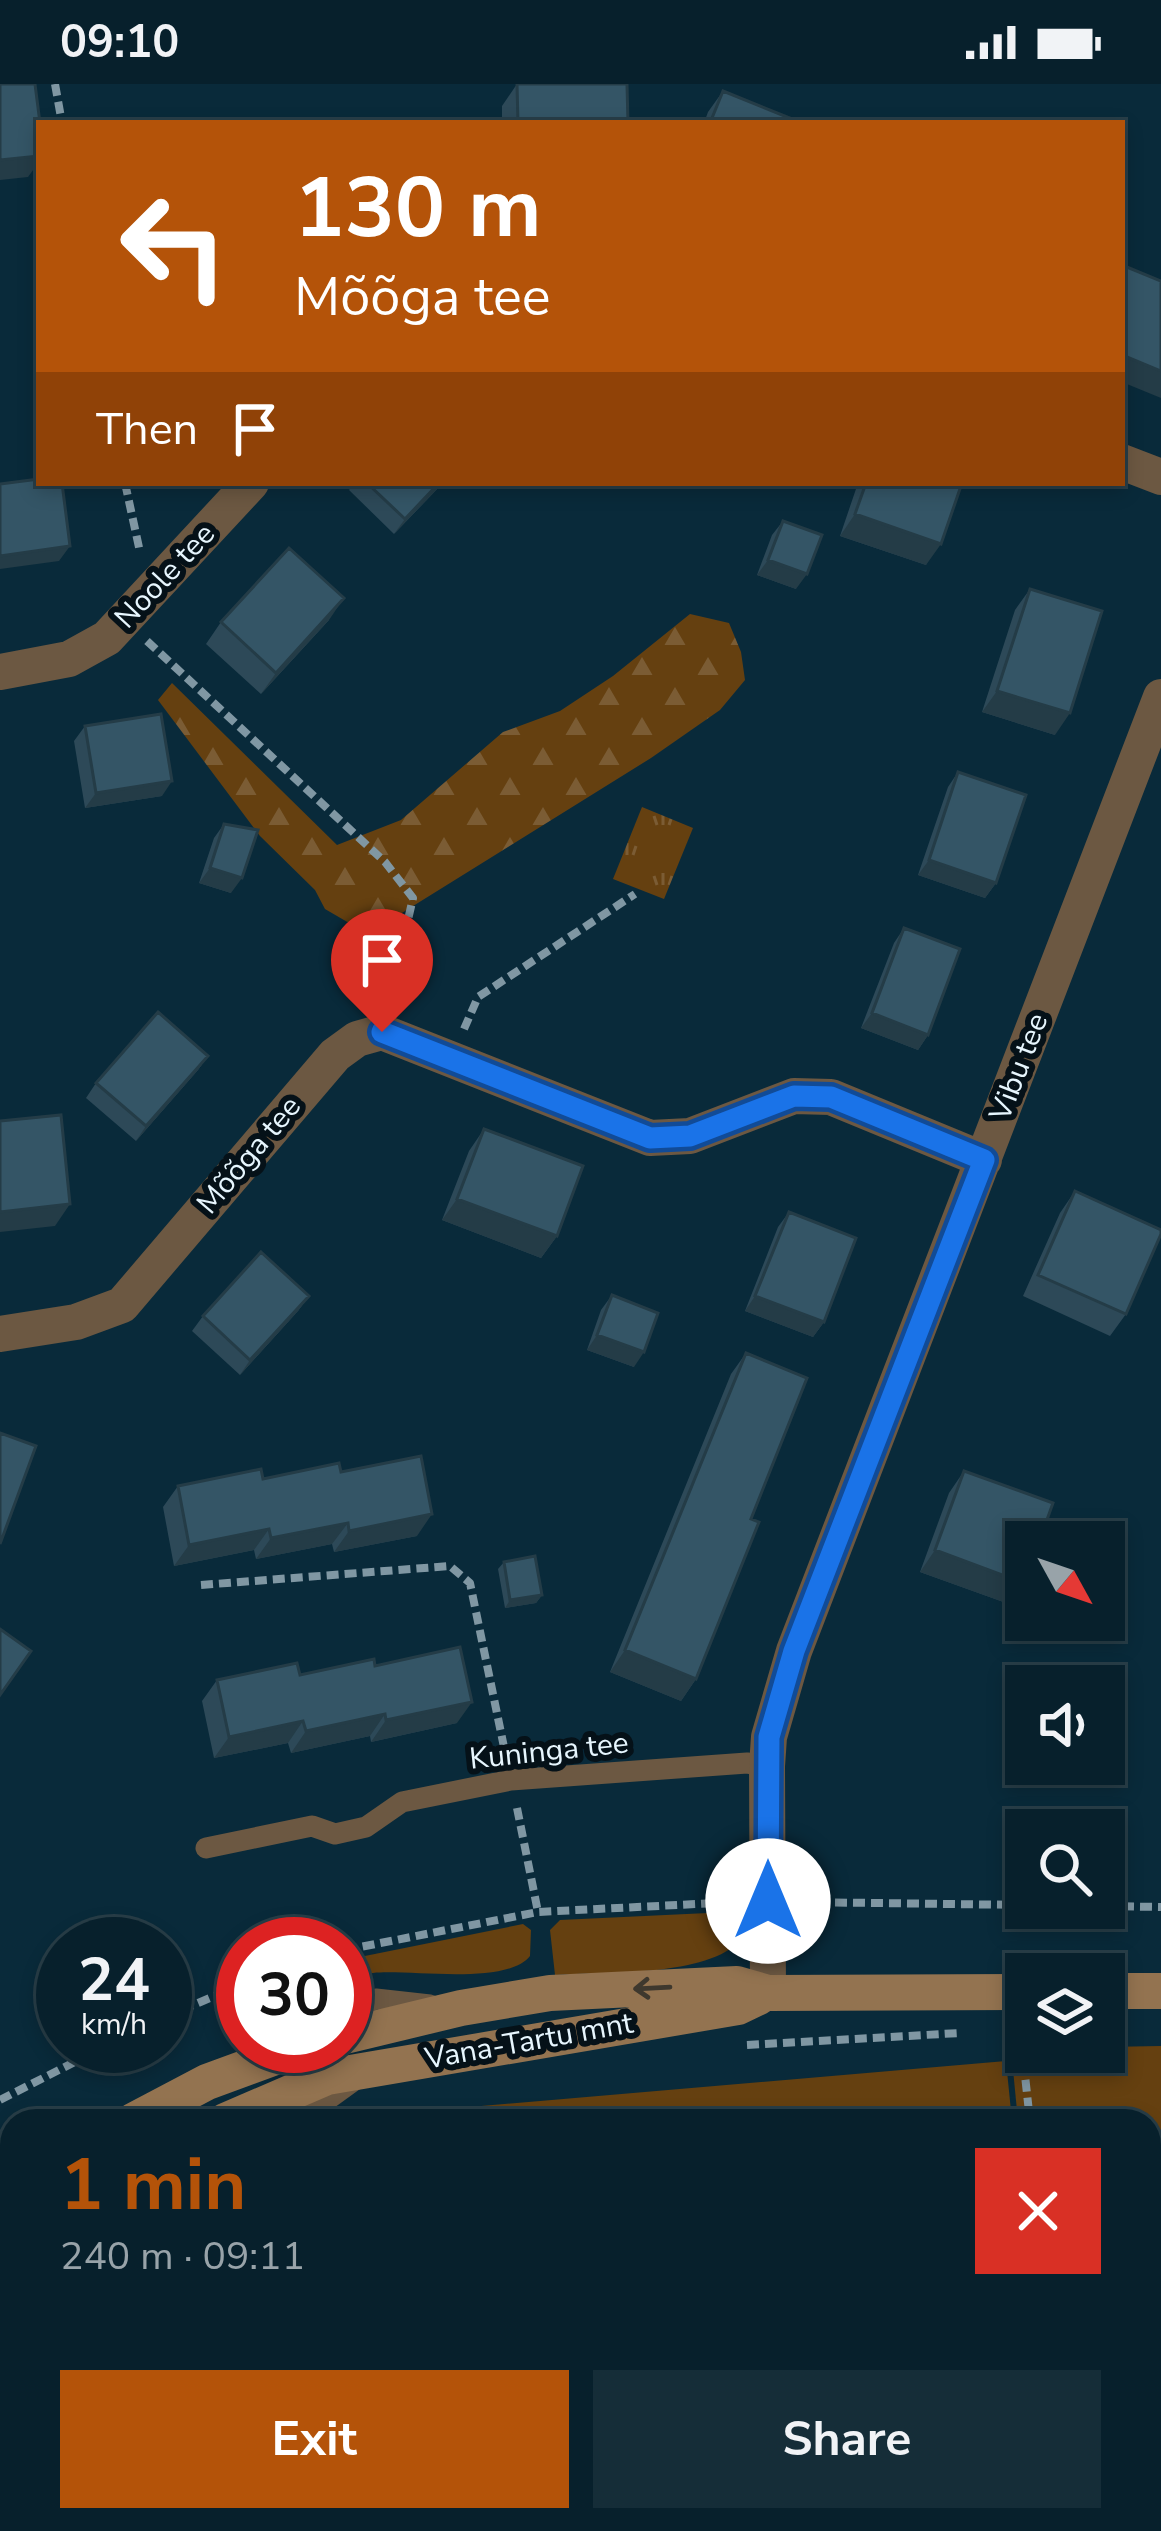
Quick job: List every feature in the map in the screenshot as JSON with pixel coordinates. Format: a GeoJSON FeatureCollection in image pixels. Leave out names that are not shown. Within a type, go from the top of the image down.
{"type":"FeatureCollection","features":[{"type":"Feature","properties":{"kind":"street"},"geometry":{"type":"LineString","coordinates":[[1125,463],[1161,477]]}},
{"type":"Feature","properties":{"kind":"street","name":"Noole tee"},"geometry":{"type":"LineString","coordinates":[[0,672],[69,659],[107,638],[248,486]]}},
{"type":"Feature","properties":{"kind":"street","name":"Vibu tee"},"geometry":{"type":"LineString","coordinates":[[768,1993],[766,1766],[769,1737],[794,1651],[1161,697]]}},
{"type":"Feature","properties":{"kind":"street"},"geometry":{"type":"LineString","coordinates":[[382,1032],[650,1138],[690,1136],[794,1096],[831,1097],[984,1160]]}},
{"type":"Feature","properties":{"kind":"street","name":"Mõõga tee"},"geometry":{"type":"LineString","coordinates":[[0,1334],[76,1322],[122,1305],[335,1054],[357,1039],[382,1032]]}},
{"type":"Feature","properties":{"kind":"street","name":"Vana-Tartu mnt"},"geometry":{"type":"LineString","coordinates":[[372,2029],[550,1993],[737,1984],[768,1993],[1005,1992]]}},
{"type":"Feature","properties":{"kind":"street"},"geometry":{"type":"LineString","coordinates":[[1125,1991],[1161,1991]]}},
{"type":"Feature","properties":{"kind":"street","name":"Vana-Tartu mnt"},"geometry":{"type":"LineString","coordinates":[[372,2068],[738,2007],[768,1993]]}},
{"type":"Feature","properties":{"kind":"street"},"geometry":{"type":"LineString","coordinates":[[156,2109],[232,2073]]}},
{"type":"Feature","properties":{"kind":"street","name":"Vana-Tartu mnt"},"geometry":{"type":"LineString","coordinates":[[253,2109],[347,2073]]}},
{"type":"Feature","properties":{"kind":"lane","name":"Kuninga tee"},"geometry":{"type":"LineString","coordinates":[[206,1848],[312,1826],[335,1834],[366,1827],[402,1802],[511,1780],[747,1763],[766,1766]]}},
{"type":"Feature","properties":{"kind":"lane"},"geometry":{"type":"LineString","coordinates":[[372,2000],[461,2008]]}},
{"type":"Feature","properties":{"kind":"lane"},"geometry":{"type":"LineString","coordinates":[[208,2082],[220,2073]]}},
{"type":"Feature","properties":{"kind":"lane"},"geometry":{"type":"LineString","coordinates":[[315,2109],[364,2073]]}},
{"type":"Feature","properties":{"kind":"path"},"geometry":{"type":"LineString","coordinates":[[55,84],[61,120]]}},
{"type":"Feature","properties":{"kind":"path"},"geometry":{"type":"LineString","coordinates":[[126,486],[136,544],[154,587]]}},
{"type":"Feature","properties":{"kind":"path"},"geometry":{"type":"LineString","coordinates":[[124,620],[386,862],[412,898],[382,1032]]}},
{"type":"Feature","properties":{"kind":"path"},"geometry":{"type":"LineString","coordinates":[[458,1041],[478,998],[634,894]]}},
{"type":"Feature","properties":{"kind":"path"},"geometry":{"type":"LineString","coordinates":[[201,1585],[450,1566],[470,1583],[538,1912]]}},
{"type":"Feature","properties":{"kind":"path"},"geometry":{"type":"LineString","coordinates":[[372,1945],[538,1912],[768,1901],[1005,1905]]}},
{"type":"Feature","properties":{"kind":"path"},"geometry":{"type":"LineString","coordinates":[[1125,1906],[1161,1907]]}},
{"type":"Feature","properties":{"kind":"path"},"geometry":{"type":"LineString","coordinates":[[997,2031],[1021,2030],[1029,2109]]}},
{"type":"Feature","properties":{"kind":"path"},"geometry":{"type":"LineString","coordinates":[[740,2046],[974,2032]]}},
{"type":"Feature","properties":{"kind":"path"},"geometry":{"type":"LineString","coordinates":[[0,2100],[53,2073]]}},
{"type":"Feature","properties":{"kind":"green space"},"geometry":{"type":"Polygon","coordinates":[[[690,614],[729,623],[741,652],[745,680],[720,710],[368,934],[325,909],[315,890],[260,836],[158,700],[172,683],[337,845],[401,820],[503,732],[560,711],[613,676],[690,614]]]}},
{"type":"Feature","properties":{"kind":"green space"},"geometry":{"type":"Polygon","coordinates":[[[642,807],[693,828],[664,899],[613,879],[642,807]]]}},
{"type":"Feature","properties":{"kind":"green space"},"geometry":{"type":"Polygon","coordinates":[[[750,1911],[742,1939],[705,1961],[654,1970],[555,1975],[550,1930],[560,1920],[750,1911]]]}},
{"type":"Feature","properties":{"kind":"green space"},"geometry":{"type":"Polygon","coordinates":[[[523,1924],[531,1930],[530,1956],[500,1971],[372,1973],[372,1955],[523,1924]]]}},
{"type":"Feature","properties":{"kind":"green space"},"geometry":{"type":"Polygon","coordinates":[[[1161,2046],[1161,2109],[1017,2109],[1013,2073],[1125,2073],[1125,2047],[1161,2046]]]}},
{"type":"Feature","properties":{"kind":"green space"},"geometry":{"type":"Polygon","coordinates":[[[1005,2061],[1011,2109],[454,2109],[1005,2061]]]}},
{"type":"Feature","properties":{"kind":"building"},"geometry":{"type":"Polygon","coordinates":[[[0,84],[35,84],[40,120],[36,156],[0,160],[0,84]]]}},
{"type":"Feature","properties":{"kind":"building"},"geometry":{"type":"Polygon","coordinates":[[[517,84],[627,84],[628,120],[518,120],[517,84]]]}},
{"type":"Feature","properties":{"kind":"building"},"geometry":{"type":"Polygon","coordinates":[[[723,91],[795,120],[711,120],[723,91]]]}},
{"type":"Feature","properties":{"kind":"building"},"geometry":{"type":"Polygon","coordinates":[[[1125,266],[1161,281],[1161,371],[1125,356],[1125,266]]]}},
{"type":"Feature","properties":{"kind":"building"},"geometry":{"type":"Polygon","coordinates":[[[36,479],[36,486],[62,486],[70,546],[0,556],[0,484],[36,479]]]}},
{"type":"Feature","properties":{"kind":"building"},"geometry":{"type":"Polygon","coordinates":[[[370,486],[436,486],[405,519],[370,486]]]}},
{"type":"Feature","properties":{"kind":"building"},"geometry":{"type":"Polygon","coordinates":[[[865,486],[961,486],[941,544],[855,514],[865,486]]]}},
{"type":"Feature","properties":{"kind":"building"},"geometry":{"type":"Polygon","coordinates":[[[783,521],[822,535],[807,574],[768,560],[783,521]]]}},
{"type":"Feature","properties":{"kind":"building"},"geometry":{"type":"Polygon","coordinates":[[[289,548],[344,598],[276,673],[221,622],[289,548]]]}},
{"type":"Feature","properties":{"kind":"building"},"geometry":{"type":"Polygon","coordinates":[[[1030,589],[1102,611],[1070,713],[997,691],[1030,589]]]}},
{"type":"Feature","properties":{"kind":"building"},"geometry":{"type":"Polygon","coordinates":[[[161,714],[172,781],[96,793],[85,726],[161,714]]]}},
{"type":"Feature","properties":{"kind":"building"},"geometry":{"type":"Polygon","coordinates":[[[958,772],[1026,795],[996,883],[929,860],[958,772]]]}},
{"type":"Feature","properties":{"kind":"building"},"geometry":{"type":"Polygon","coordinates":[[[224,824],[258,830],[242,878],[210,868],[224,824]]]}},
{"type":"Feature","properties":{"kind":"building"},"geometry":{"type":"Polygon","coordinates":[[[904,928],[960,949],[928,1035],[872,1013],[904,928]]]}},
{"type":"Feature","properties":{"kind":"building"},"geometry":{"type":"Polygon","coordinates":[[[158,1012],[208,1056],[146,1126],[96,1083],[158,1012]]]}},
{"type":"Feature","properties":{"kind":"building"},"geometry":{"type":"Polygon","coordinates":[[[61,1115],[70,1204],[0,1212],[0,1121],[61,1115]]]}},
{"type":"Feature","properties":{"kind":"building"},"geometry":{"type":"Polygon","coordinates":[[[484,1129],[583,1166],[557,1236],[457,1199],[484,1129]]]}},
{"type":"Feature","properties":{"kind":"building"},"geometry":{"type":"Polygon","coordinates":[[[1075,1191],[1161,1230],[1126,1314],[1038,1275],[1075,1191]]]}},
{"type":"Feature","properties":{"kind":"building"},"geometry":{"type":"Polygon","coordinates":[[[789,1212],[856,1238],[824,1322],[755,1296],[789,1212]]]}},
{"type":"Feature","properties":{"kind":"building"},"geometry":{"type":"Polygon","coordinates":[[[261,1252],[309,1296],[250,1360],[203,1316],[261,1252]]]}},
{"type":"Feature","properties":{"kind":"building"},"geometry":{"type":"Polygon","coordinates":[[[612,1295],[658,1313],[644,1352],[597,1335],[612,1295]]]}},
{"type":"Feature","properties":{"kind":"building"},"geometry":{"type":"Polygon","coordinates":[[[746,1353],[807,1378],[751,1519],[759,1522],[696,1679],[625,1650],[746,1353]]]}},
{"type":"Feature","properties":{"kind":"building"},"geometry":{"type":"Polygon","coordinates":[[[0,1433],[36,1446],[0,1544],[0,1433]]]}},
{"type":"Feature","properties":{"kind":"building"},"geometry":{"type":"Polygon","coordinates":[[[421,1456],[432,1514],[349,1531],[348,1523],[271,1538],[269,1529],[189,1545],[178,1486],[261,1469],[263,1479],[339,1463],[341,1472],[421,1456]]]}},
{"type":"Feature","properties":{"kind":"building"},"geometry":{"type":"Polygon","coordinates":[[[964,1471],[1053,1503],[1047,1521],[1005,1521],[1005,1576],[935,1550],[964,1471]]]}},
{"type":"Feature","properties":{"kind":"building"},"geometry":{"type":"Polygon","coordinates":[[[535,1556],[542,1595],[510,1600],[504,1562],[535,1556]]]}},
{"type":"Feature","properties":{"kind":"building"},"geometry":{"type":"Polygon","coordinates":[[[0,1629],[31,1651],[0,1695],[0,1629]]]}},
{"type":"Feature","properties":{"kind":"building"},"geometry":{"type":"Polygon","coordinates":[[[460,1647],[472,1702],[386,1720],[385,1714],[306,1731],[303,1721],[229,1737],[217,1680],[297,1663],[300,1675],[374,1659],[375,1666],[460,1647]]]}},
{"type":"Feature","properties":{"kind":"route"},"geometry":{"type":"LineString","coordinates":[[382,1032],[650,1138],[690,1136],[794,1096],[831,1097],[984,1160],[794,1651],[769,1737],[768,1901]]}}]}
